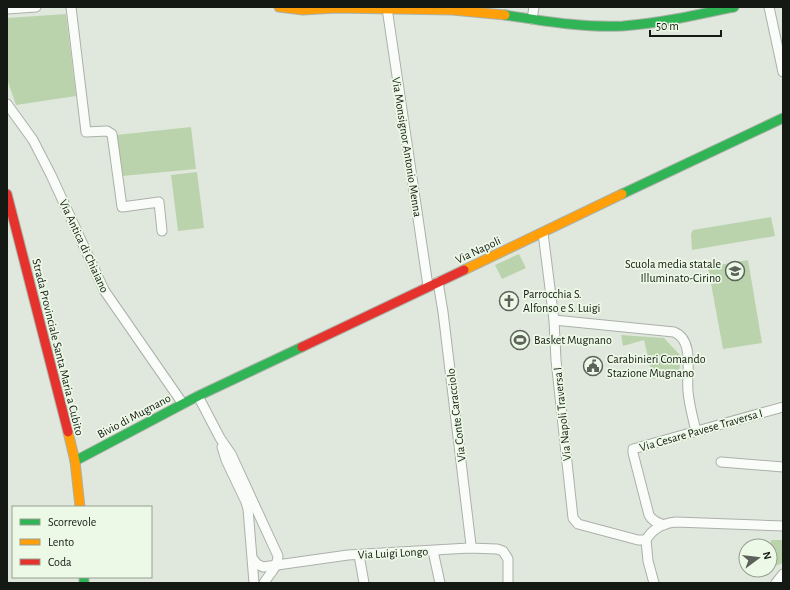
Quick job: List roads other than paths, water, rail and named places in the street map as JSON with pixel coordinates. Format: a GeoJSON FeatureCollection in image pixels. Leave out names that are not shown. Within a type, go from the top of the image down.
{"type":"FeatureCollection","features":[{"type":"Feature","properties":{"kind":"street"},"geometry":{"type":"LineString","coordinates":[[7,9],[36,7]]}},
{"type":"Feature","properties":{"kind":"street"},"geometry":{"type":"LineString","coordinates":[[71,7],[86,132],[107,131],[112,134],[122,207],[159,202],[162,231]]}},
{"type":"Feature","properties":{"kind":"street"},"geometry":{"type":"LineString","coordinates":[[279,7],[311,10],[336,8],[387,8],[470,12],[502,14],[580,25],[622,26],[671,22],[734,7]]}},
{"type":"Feature","properties":{"kind":"street"},"geometry":{"type":"LineString","coordinates":[[532,19],[534,7]]}},
{"type":"Feature","properties":{"kind":"street"},"geometry":{"type":"LineString","coordinates":[[769,7],[783,72]]}},
{"type":"Feature","properties":{"kind":"street","name":"Via Monsignor Antonio Menna"},"geometry":{"type":"LineString","coordinates":[[387,8],[428,286]]}},
{"type":"Feature","properties":{"kind":"street","name":"Via Antica di Chiaiano"},"geometry":{"type":"LineString","coordinates":[[7,104],[33,140],[51,175],[104,290],[183,404]]}},
{"type":"Feature","properties":{"kind":"street","name":"Via Napoli"},"geometry":{"type":"LineString","coordinates":[[183,404],[428,286],[543,233],[654,178],[783,118]]}},
{"type":"Feature","properties":{"kind":"street","name":"Strada Provinciale Santa Maria a Cubito"},"geometry":{"type":"LineString","coordinates":[[7,194],[75,461],[80,506]]}},
{"type":"Feature","properties":{"kind":"street","name":"Via Napoli Traversa I"},"geometry":{"type":"LineString","coordinates":[[543,233],[554,320],[557,368],[573,518],[578,524],[638,540],[646,540]]}},
{"type":"Feature","properties":{"kind":"street","name":"Via Conte Caracciolo"},"geometry":{"type":"LineString","coordinates":[[438,282],[444,312],[464,483],[471,545],[469,548]]}},
{"type":"Feature","properties":{"kind":"street"},"geometry":{"type":"LineString","coordinates":[[554,320],[674,332],[679,334],[682,337],[688,351],[688,389],[696,431]]}},
{"type":"Feature","properties":{"kind":"street"},"geometry":{"type":"LineString","coordinates":[[198,396],[230,454],[278,556],[276,566],[264,583]]}},
{"type":"Feature","properties":{"kind":"street","name":"Bivio di Mugnano"},"geometry":{"type":"LineString","coordinates":[[75,461],[183,404]]}},
{"type":"Feature","properties":{"kind":"street","name":"Via Cesare Pavese Traversa I"},"geometry":{"type":"LineString","coordinates":[[664,525],[651,519],[649,515],[632,451],[634,449],[783,407]]}},
{"type":"Feature","properties":{"kind":"street"},"geometry":{"type":"LineString","coordinates":[[220,438],[226,460],[246,502],[253,559],[254,583]]}},
{"type":"Feature","properties":{"kind":"street"},"geometry":{"type":"LineString","coordinates":[[721,462],[783,467]]}},
{"type":"Feature","properties":{"kind":"street"},"geometry":{"type":"LineString","coordinates":[[249,522],[256,520],[263,522]]}},
{"type":"Feature","properties":{"kind":"street"},"geometry":{"type":"LineString","coordinates":[[654,583],[648,561],[646,540],[655,528],[676,522],[783,526]]}},
{"type":"Feature","properties":{"kind":"street","name":"Via Luigi Longo"},"geometry":{"type":"LineString","coordinates":[[253,559],[257,564],[263,567],[359,555],[469,548],[497,549],[503,551],[508,559],[508,583]]}},
{"type":"Feature","properties":{"kind":"street"},"geometry":{"type":"LineString","coordinates":[[433,551],[440,583]]}},
{"type":"Feature","properties":{"kind":"street"},"geometry":{"type":"LineString","coordinates":[[359,555],[364,583]]}},
{"type":"Feature","properties":{"kind":"street"},"geometry":{"type":"LineString","coordinates":[[776,583],[783,574]]}},
{"type":"Feature","properties":{"kind":"place","name":"Scuola media statale Illuminato-Cirino"},"geometry":{"type":"Point","coordinates":[735,271]}},
{"type":"Feature","properties":{"kind":"place","name":"Parrocchia S. Alfonso e S. Luigi"},"geometry":{"type":"Point","coordinates":[509,301]}},
{"type":"Feature","properties":{"kind":"place","name":"Basket Mugnano"},"geometry":{"type":"Point","coordinates":[520,340]}},
{"type":"Feature","properties":{"kind":"place","name":"Carabinieri Comando Stazione Mugnano"},"geometry":{"type":"Point","coordinates":[593,366]}}]}
